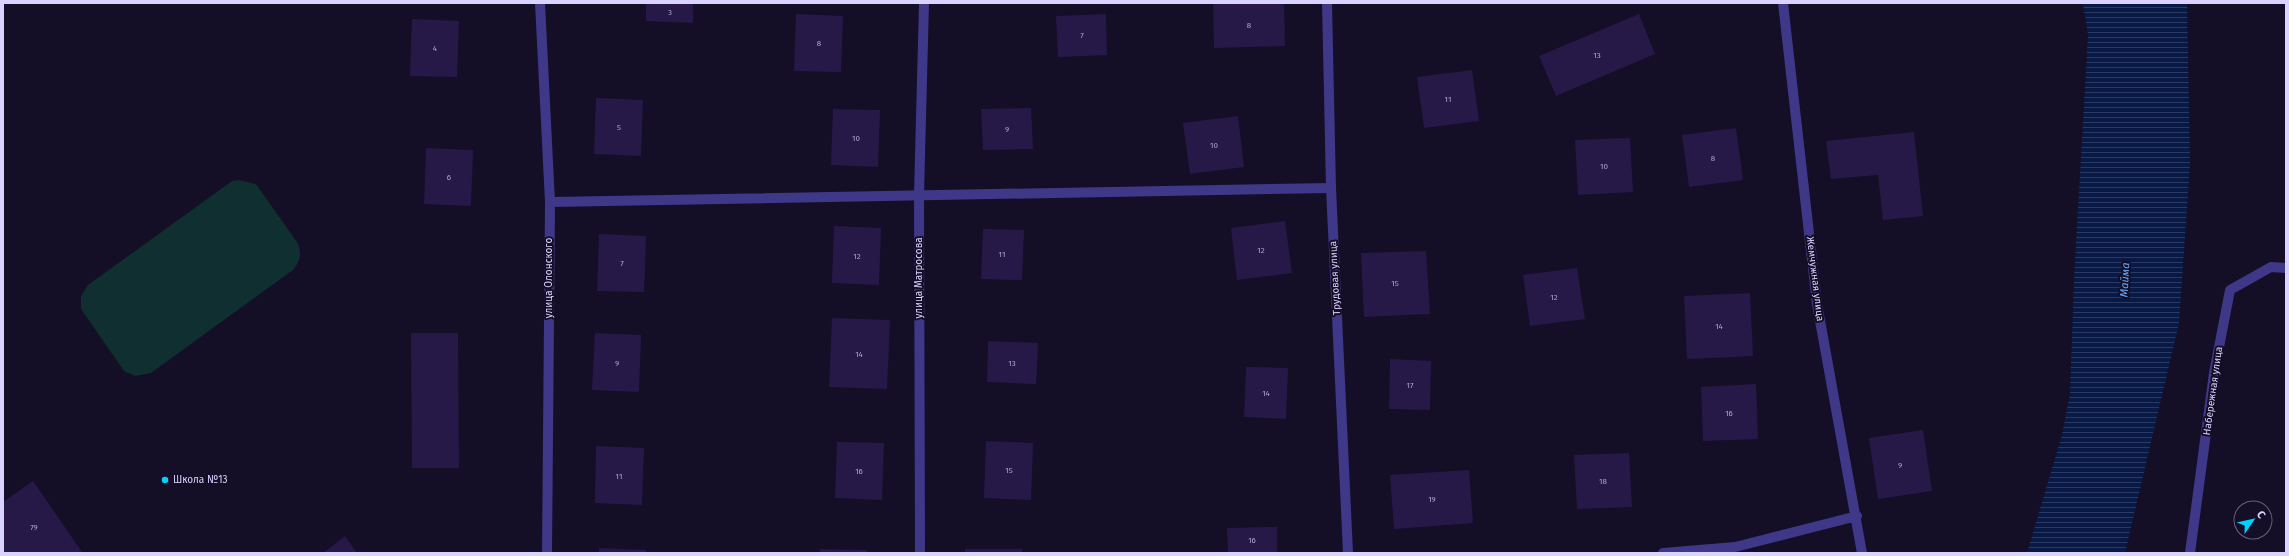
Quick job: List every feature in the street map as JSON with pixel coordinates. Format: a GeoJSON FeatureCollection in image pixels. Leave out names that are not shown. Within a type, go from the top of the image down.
{"type":"FeatureCollection","features":[{"type":"Feature","properties":{"kind":"street","name":"улица Олонского"},"geometry":{"type":"LineString","coordinates":[[540,3],[550,202],[547,553]]}},
{"type":"Feature","properties":{"kind":"street","name":"улица Матросова"},"geometry":{"type":"LineString","coordinates":[[920,553],[919,194],[924,3]]}},
{"type":"Feature","properties":{"kind":"street","name":"Трудовая улица"},"geometry":{"type":"LineString","coordinates":[[1327,3],[1331,188],[1348,553]]}},
{"type":"Feature","properties":{"kind":"street","name":"Жемчужная улица"},"geometry":{"type":"LineString","coordinates":[[1783,3],[1817,304],[1857,516],[1862,553]]}},
{"type":"Feature","properties":{"kind":"street"},"geometry":{"type":"LineString","coordinates":[[550,202],[919,194],[1331,188]]}},
{"type":"Feature","properties":{"kind":"street","name":"Набережная улица"},"geometry":{"type":"LineString","coordinates":[[2190,553],[2214,373],[2230,290],[2271,267],[2286,268]]}},
{"type":"Feature","properties":{"kind":"street"},"geometry":{"type":"LineString","coordinates":[[1663,553],[1734,547],[1857,516]]}},
{"type":"Feature","properties":{"kind":"green space"},"geometry":{"type":"Polygon","coordinates":[[[239,180],[256,184],[297,242],[300,250],[300,256],[296,266],[293,270],[151,373],[135,376],[124,371],[81,309],[81,296],[88,285],[232,181],[239,180]]]}},
{"type":"Feature","properties":{"kind":"water","name":"Майма"},"geometry":{"type":"Polygon","coordinates":[[[2083,3],[2187,3],[2190,164],[2179,323],[2125,553],[2027,553],[2062,435],[2070,393],[2074,279],[2088,35],[2083,3]]]}},
{"type":"Feature","properties":{"kind":"building"},"geometry":{"type":"Polygon","coordinates":[[[646,3],[693,3],[693,23],[646,21],[646,3]]]}},
{"type":"Feature","properties":{"kind":"building"},"geometry":{"type":"Polygon","coordinates":[[[1213,3],[1284,3],[1285,46],[1214,48],[1213,3]]]}},
{"type":"Feature","properties":{"kind":"building"},"geometry":{"type":"Polygon","coordinates":[[[796,14],[843,16],[841,72],[794,71],[796,14]]]}},
{"type":"Feature","properties":{"kind":"building"},"geometry":{"type":"Polygon","coordinates":[[[1106,14],[1107,55],[1058,57],[1056,16],[1106,14]]]}},
{"type":"Feature","properties":{"kind":"building"},"geometry":{"type":"Polygon","coordinates":[[[1639,14],[1655,54],[1556,96],[1539,56],[1639,14]]]}},
{"type":"Feature","properties":{"kind":"building"},"geometry":{"type":"Polygon","coordinates":[[[412,19],[459,21],[457,77],[410,76],[412,19]]]}},
{"type":"Feature","properties":{"kind":"building"},"geometry":{"type":"Polygon","coordinates":[[[1472,70],[1479,121],[1424,128],[1417,77],[1472,70]]]}},
{"type":"Feature","properties":{"kind":"building"},"geometry":{"type":"Polygon","coordinates":[[[596,98],[643,100],[641,156],[594,154],[596,98]]]}},
{"type":"Feature","properties":{"kind":"building"},"geometry":{"type":"Polygon","coordinates":[[[1031,108],[1033,149],[983,150],[981,109],[1031,108]]]}},
{"type":"Feature","properties":{"kind":"building"},"geometry":{"type":"Polygon","coordinates":[[[833,109],[880,110],[878,167],[831,165],[833,109]]]}},
{"type":"Feature","properties":{"kind":"building"},"geometry":{"type":"Polygon","coordinates":[[[1238,116],[1244,167],[1190,174],[1183,123],[1238,116]]]}},
{"type":"Feature","properties":{"kind":"building"},"geometry":{"type":"Polygon","coordinates":[[[1736,128],[1743,180],[1689,187],[1682,135],[1736,128]]]}},
{"type":"Feature","properties":{"kind":"building"},"geometry":{"type":"Polygon","coordinates":[[[1914,132],[1923,216],[1883,220],[1878,175],[1831,179],[1826,141],[1914,132]]]}},
{"type":"Feature","properties":{"kind":"building"},"geometry":{"type":"Polygon","coordinates":[[[1630,138],[1633,192],[1578,195],[1575,140],[1630,138]]]}},
{"type":"Feature","properties":{"kind":"building"},"geometry":{"type":"Polygon","coordinates":[[[426,148],[473,150],[471,206],[424,204],[426,148]]]}},
{"type":"Feature","properties":{"kind":"building"},"geometry":{"type":"Polygon","coordinates":[[[1285,221],[1292,273],[1237,280],[1231,228],[1285,221]]]}},
{"type":"Feature","properties":{"kind":"building"},"geometry":{"type":"Polygon","coordinates":[[[834,226],[881,228],[879,285],[832,283],[834,226]]]}},
{"type":"Feature","properties":{"kind":"building"},"geometry":{"type":"Polygon","coordinates":[[[983,229],[1024,230],[1022,280],[981,279],[983,229]]]}},
{"type":"Feature","properties":{"kind":"building"},"geometry":{"type":"Polygon","coordinates":[[[599,234],[646,236],[644,292],[597,291],[599,234]]]}},
{"type":"Feature","properties":{"kind":"building"},"geometry":{"type":"Polygon","coordinates":[[[1426,251],[1430,314],[1364,317],[1361,253],[1426,251]]]}},
{"type":"Feature","properties":{"kind":"building"},"geometry":{"type":"Polygon","coordinates":[[[1577,268],[1585,319],[1530,326],[1523,275],[1577,268]]]}},
{"type":"Feature","properties":{"kind":"building"},"geometry":{"type":"Polygon","coordinates":[[[1750,293],[1753,356],[1687,359],[1684,296],[1750,293]]]}},
{"type":"Feature","properties":{"kind":"building"},"geometry":{"type":"Polygon","coordinates":[[[832,318],[890,320],[887,389],[829,387],[832,318]]]}},
{"type":"Feature","properties":{"kind":"building"},"geometry":{"type":"Polygon","coordinates":[[[411,333],[458,333],[459,468],[412,468],[411,333]]]}},
{"type":"Feature","properties":{"kind":"building"},"geometry":{"type":"Polygon","coordinates":[[[595,333],[641,335],[639,392],[592,390],[595,333]]]}},
{"type":"Feature","properties":{"kind":"building"},"geometry":{"type":"Polygon","coordinates":[[[988,341],[1038,343],[1036,384],[987,382],[988,341]]]}},
{"type":"Feature","properties":{"kind":"building"},"geometry":{"type":"Polygon","coordinates":[[[1390,359],[1431,361],[1430,410],[1389,409],[1390,359]]]}},
{"type":"Feature","properties":{"kind":"building"},"geometry":{"type":"Polygon","coordinates":[[[1246,367],[1288,368],[1286,419],[1244,417],[1246,367]]]}},
{"type":"Feature","properties":{"kind":"building"},"geometry":{"type":"Polygon","coordinates":[[[1756,384],[1758,439],[1703,441],[1701,387],[1756,384]]]}},
{"type":"Feature","properties":{"kind":"building"},"geometry":{"type":"Polygon","coordinates":[[[1923,430],[1932,491],[1878,499],[1869,438],[1923,430]]]}},
{"type":"Feature","properties":{"kind":"building"},"geometry":{"type":"Polygon","coordinates":[[[986,441],[1033,443],[1031,500],[984,498],[986,441]]]}},
{"type":"Feature","properties":{"kind":"building"},"geometry":{"type":"Polygon","coordinates":[[[837,442],[884,443],[882,500],[835,498],[837,442]]]}},
{"type":"Feature","properties":{"kind":"building"},"geometry":{"type":"Polygon","coordinates":[[[596,446],[644,448],[642,505],[595,503],[596,446]]]}},
{"type":"Feature","properties":{"kind":"building"},"geometry":{"type":"Polygon","coordinates":[[[1629,453],[1632,507],[1577,509],[1574,455],[1629,453]]]}},
{"type":"Feature","properties":{"kind":"building"},"geometry":{"type":"Polygon","coordinates":[[[1469,470],[1473,523],[1394,529],[1390,475],[1469,470]]]}},
{"type":"Feature","properties":{"kind":"building"},"geometry":{"type":"Polygon","coordinates":[[[33,481],[82,552],[3,553],[3,502],[33,481]]]}},
{"type":"Feature","properties":{"kind":"building"},"geometry":{"type":"Polygon","coordinates":[[[1277,527],[1277,553],[1228,553],[1227,528],[1277,527]]]}},
{"type":"Feature","properties":{"kind":"building"},"geometry":{"type":"Polygon","coordinates":[[[345,536],[357,553],[323,553],[345,536]]]}},
{"type":"Feature","properties":{"kind":"building"},"geometry":{"type":"Polygon","coordinates":[[[599,548],[646,550],[646,553],[599,553],[599,548]]]}},
{"type":"Feature","properties":{"kind":"building"},"geometry":{"type":"Polygon","coordinates":[[[820,549],[867,550],[867,553],[820,553],[820,549]]]}},
{"type":"Feature","properties":{"kind":"building"},"geometry":{"type":"Polygon","coordinates":[[[965,549],[1022,549],[1022,553],[965,553],[965,549]]]}},
{"type":"Feature","properties":{"kind":"place","name":"Школа №13"},"geometry":{"type":"Point","coordinates":[165,480]}}]}
